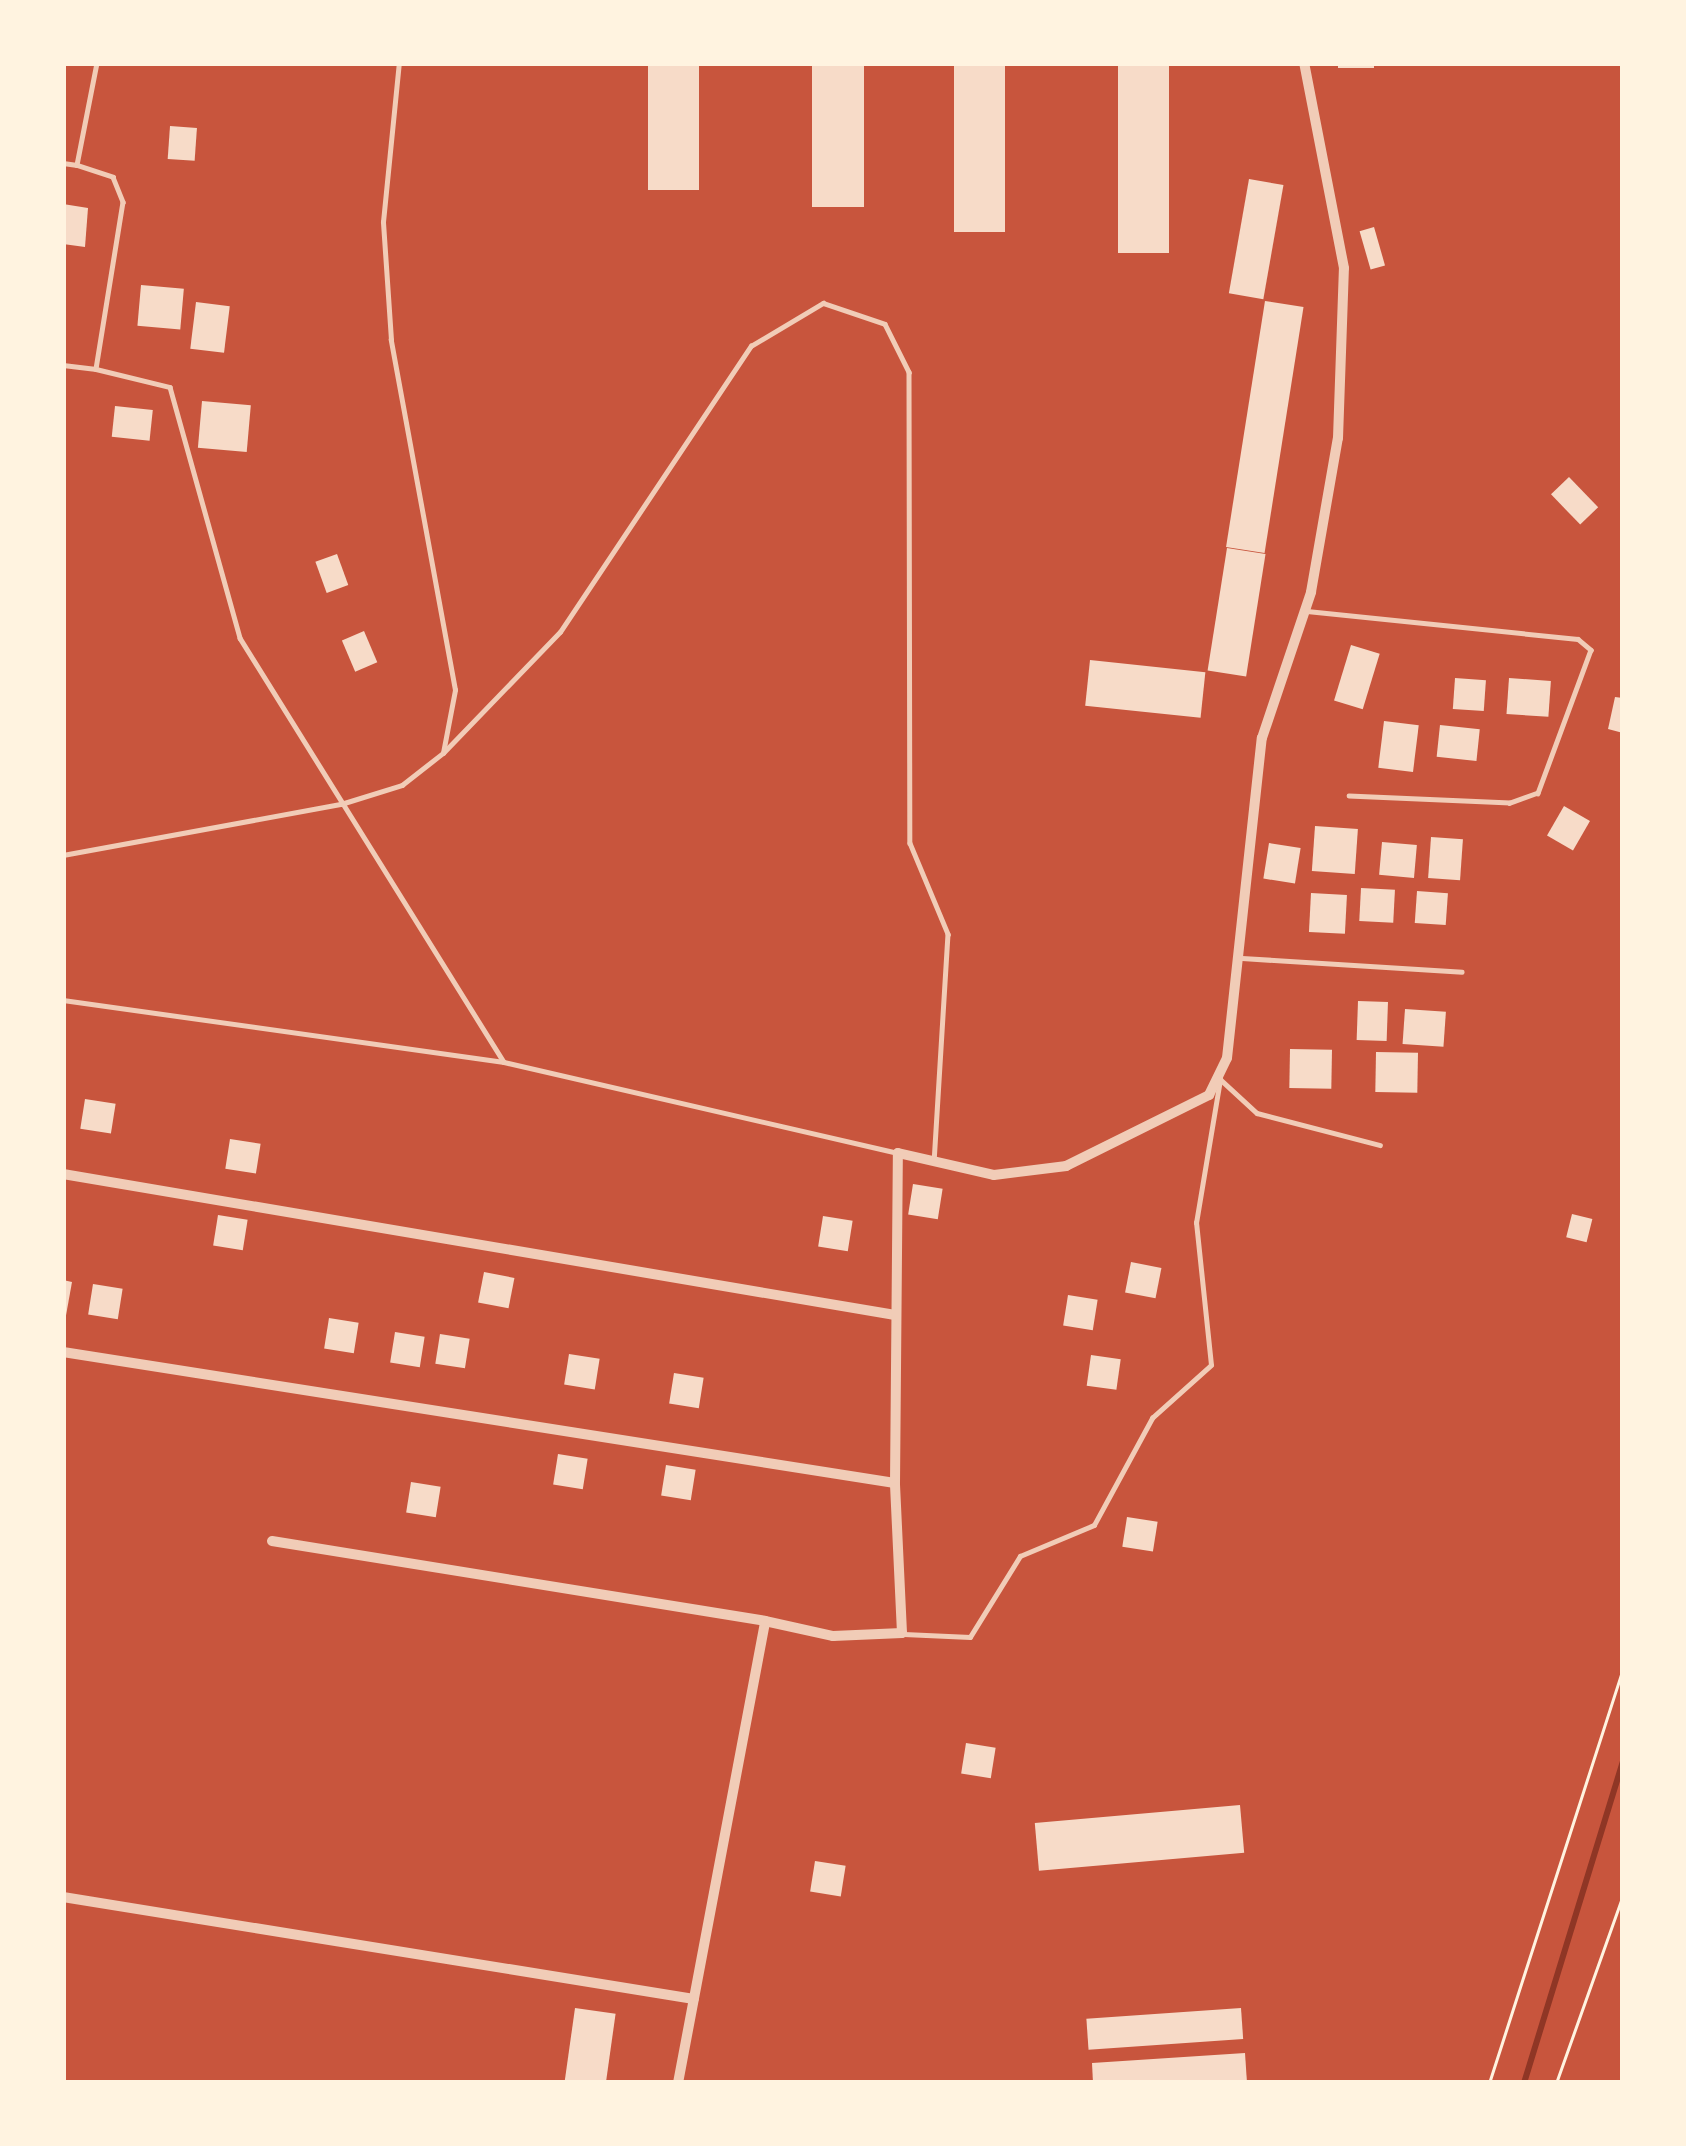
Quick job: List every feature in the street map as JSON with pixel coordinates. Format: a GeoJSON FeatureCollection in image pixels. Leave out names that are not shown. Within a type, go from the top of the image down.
{"type":"FeatureCollection","features":[{"type":"Feature","properties":{"kind":"street"},"geometry":{"type":"LineString","coordinates":[[272,1541],[833,1636],[902,1633],[895,1484],[898,1153],[1028,1177],[1123,1140],[1220,1079],[1262,738],[1304,611],[1331,499],[1346,316],[1304,63]]}},
{"type":"Feature","properties":{"kind":"street"},"geometry":{"type":"LineString","coordinates":[[63,1174],[895,1315]]}},
{"type":"Feature","properties":{"kind":"street"},"geometry":{"type":"LineString","coordinates":[[63,1352],[895,1484]]}},
{"type":"Feature","properties":{"kind":"street"},"geometry":{"type":"LineString","coordinates":[[678,2083],[765,1621]]}},
{"type":"Feature","properties":{"kind":"street"},"geometry":{"type":"LineString","coordinates":[[63,1897],[694,1999]]}},
{"type":"Feature","properties":{"kind":"lane"},"geometry":{"type":"LineString","coordinates":[[77,165],[97,63]]}},
{"type":"Feature","properties":{"kind":"lane"},"geometry":{"type":"LineString","coordinates":[[399,63],[383,222],[391,340],[455,689],[443,753]]}},
{"type":"Feature","properties":{"kind":"lane"},"geometry":{"type":"LineString","coordinates":[[63,164],[113,177],[123,202],[96,369]]}},
{"type":"Feature","properties":{"kind":"lane"},"geometry":{"type":"LineString","coordinates":[[63,855],[341,804],[402,785],[443,753],[560,632],[751,346],[823,303],[885,324],[909,372],[910,843],[948,934],[934,1161]]}},
{"type":"Feature","properties":{"kind":"lane"},"geometry":{"type":"LineString","coordinates":[[63,365],[170,388],[240,638],[504,1062]]}},
{"type":"Feature","properties":{"kind":"lane"},"geometry":{"type":"LineString","coordinates":[[1304,611],[1578,639],[1591,650],[1538,793],[1510,803],[1349,796]]}},
{"type":"Feature","properties":{"kind":"lane"},"geometry":{"type":"LineString","coordinates":[[1236,958],[1462,972]]}},
{"type":"Feature","properties":{"kind":"lane"},"geometry":{"type":"LineString","coordinates":[[63,1000],[504,1062],[898,1153]]}},
{"type":"Feature","properties":{"kind":"lane"},"geometry":{"type":"LineString","coordinates":[[1220,1079],[1257,1113],[1379,1145]]}},
{"type":"Feature","properties":{"kind":"lane"},"geometry":{"type":"LineString","coordinates":[[902,1633],[970,1636],[1020,1556],[1094,1525],[1152,1418],[1211,1365],[1196,1223],[1220,1079]]}},
{"type":"Feature","properties":{"kind":"path"},"geometry":{"type":"LineString","coordinates":[[1489,2083],[1623,1666]]}},
{"type":"Feature","properties":{"kind":"path"},"geometry":{"type":"LineString","coordinates":[[1556,2083],[1623,1895]]}},
{"type":"Feature","properties":{"kind":"building"},"geometry":{"type":"Polygon","coordinates":[[[648,63],[699,63],[699,190],[648,190],[648,63]]]}},
{"type":"Feature","properties":{"kind":"building"},"geometry":{"type":"Polygon","coordinates":[[[812,63],[864,63],[864,207],[812,207],[812,63]]]}},
{"type":"Feature","properties":{"kind":"building"},"geometry":{"type":"Polygon","coordinates":[[[954,63],[1005,63],[1005,232],[954,232],[954,63]]]}},
{"type":"Feature","properties":{"kind":"building"},"geometry":{"type":"Polygon","coordinates":[[[1118,63],[1169,63],[1169,253],[1118,253],[1118,63]]]}},
{"type":"Feature","properties":{"kind":"building"},"geometry":{"type":"Polygon","coordinates":[[[1338,63],[1374,63],[1374,68],[1338,68],[1338,63]]]}},
{"type":"Feature","properties":{"kind":"building"},"geometry":{"type":"Polygon","coordinates":[[[170,126],[197,128],[195,161],[168,159],[170,126]]]}},
{"type":"Feature","properties":{"kind":"building"},"geometry":{"type":"Polygon","coordinates":[[[1249,179],[1283,185],[1263,299],[1229,293],[1249,179]]]}},
{"type":"Feature","properties":{"kind":"building"},"geometry":{"type":"Polygon","coordinates":[[[63,204],[88,208],[85,247],[63,244],[63,204]]]}},
{"type":"Feature","properties":{"kind":"building"},"geometry":{"type":"Polygon","coordinates":[[[1374,227],[1385,265],[1371,270],[1360,231],[1374,227]]]}},
{"type":"Feature","properties":{"kind":"building"},"geometry":{"type":"Polygon","coordinates":[[[141,285],[184,289],[180,330],[137,326],[141,285]]]}},
{"type":"Feature","properties":{"kind":"building"},"geometry":{"type":"Polygon","coordinates":[[[1265,301],[1304,307],[1265,553],[1226,547],[1265,301]]]}},
{"type":"Feature","properties":{"kind":"building"},"geometry":{"type":"Polygon","coordinates":[[[196,302],[230,306],[224,353],[190,349],[196,302]]]}},
{"type":"Feature","properties":{"kind":"building"},"geometry":{"type":"Polygon","coordinates":[[[202,401],[251,405],[247,452],[198,448],[202,401]]]}},
{"type":"Feature","properties":{"kind":"building"},"geometry":{"type":"Polygon","coordinates":[[[115,406],[153,410],[150,441],[112,437],[115,406]]]}},
{"type":"Feature","properties":{"kind":"building"},"geometry":{"type":"Polygon","coordinates":[[[1569,477],[1598,507],[1580,525],[1551,494],[1569,477]]]}},
{"type":"Feature","properties":{"kind":"building"},"geometry":{"type":"Polygon","coordinates":[[[1227,548],[1266,554],[1246,677],[1208,670],[1227,548]]]}},
{"type":"Feature","properties":{"kind":"building"},"geometry":{"type":"Polygon","coordinates":[[[337,554],[348,585],[327,593],[315,562],[337,554]]]}},
{"type":"Feature","properties":{"kind":"building"},"geometry":{"type":"Polygon","coordinates":[[[364,631],[377,662],[355,672],[342,640],[364,631]]]}},
{"type":"Feature","properties":{"kind":"building"},"geometry":{"type":"Polygon","coordinates":[[[1351,645],[1380,654],[1363,709],[1334,700],[1351,645]]]}},
{"type":"Feature","properties":{"kind":"building"},"geometry":{"type":"Polygon","coordinates":[[[1090,660],[1205,672],[1201,718],[1085,706],[1090,660]]]}},
{"type":"Feature","properties":{"kind":"building"},"geometry":{"type":"Polygon","coordinates":[[[1455,678],[1486,680],[1484,711],[1453,709],[1455,678]]]}},
{"type":"Feature","properties":{"kind":"building"},"geometry":{"type":"Polygon","coordinates":[[[1509,678],[1551,681],[1548,717],[1506,714],[1509,678]]]}},
{"type":"Feature","properties":{"kind":"building"},"geometry":{"type":"Polygon","coordinates":[[[1615,697],[1623,698],[1623,733],[1608,729],[1615,697]]]}},
{"type":"Feature","properties":{"kind":"building"},"geometry":{"type":"Polygon","coordinates":[[[1384,721],[1419,725],[1413,772],[1378,768],[1384,721]]]}},
{"type":"Feature","properties":{"kind":"building"},"geometry":{"type":"Polygon","coordinates":[[[1440,725],[1480,729],[1476,761],[1437,757],[1440,725]]]}},
{"type":"Feature","properties":{"kind":"building"},"geometry":{"type":"Polygon","coordinates":[[[1564,806],[1590,821],[1573,850],[1547,835],[1564,806]]]}},
{"type":"Feature","properties":{"kind":"building"},"geometry":{"type":"Polygon","coordinates":[[[1315,826],[1358,829],[1355,874],[1312,871],[1315,826]]]}},
{"type":"Feature","properties":{"kind":"building"},"geometry":{"type":"Polygon","coordinates":[[[1431,837],[1463,839],[1460,880],[1428,878],[1431,837]]]}},
{"type":"Feature","properties":{"kind":"building"},"geometry":{"type":"Polygon","coordinates":[[[1382,842],[1417,845],[1414,878],[1379,875],[1382,842]]]}},
{"type":"Feature","properties":{"kind":"building"},"geometry":{"type":"Polygon","coordinates":[[[1269,843],[1301,848],[1295,884],[1263,879],[1269,843]]]}},
{"type":"Feature","properties":{"kind":"building"},"geometry":{"type":"Polygon","coordinates":[[[1361,888],[1395,890],[1393,923],[1359,921],[1361,888]]]}},
{"type":"Feature","properties":{"kind":"building"},"geometry":{"type":"Polygon","coordinates":[[[1417,891],[1448,893],[1446,925],[1415,923],[1417,891]]]}},
{"type":"Feature","properties":{"kind":"building"},"geometry":{"type":"Polygon","coordinates":[[[1311,893],[1347,895],[1345,934],[1309,932],[1311,893]]]}},
{"type":"Feature","properties":{"kind":"building"},"geometry":{"type":"Polygon","coordinates":[[[1358,1001],[1388,1002],[1387,1041],[1357,1040],[1358,1001]]]}},
{"type":"Feature","properties":{"kind":"building"},"geometry":{"type":"Polygon","coordinates":[[[1405,1009],[1446,1012],[1443,1047],[1403,1044],[1405,1009]]]}},
{"type":"Feature","properties":{"kind":"building"},"geometry":{"type":"Polygon","coordinates":[[[1290,1049],[1332,1050],[1331,1089],[1289,1088],[1290,1049]]]}},
{"type":"Feature","properties":{"kind":"building"},"geometry":{"type":"Polygon","coordinates":[[[1376,1052],[1418,1053],[1417,1093],[1375,1092],[1376,1052]]]}},
{"type":"Feature","properties":{"kind":"building"},"geometry":{"type":"Polygon","coordinates":[[[85,1099],[116,1104],[111,1133],[80,1129],[85,1099]]]}},
{"type":"Feature","properties":{"kind":"building"},"geometry":{"type":"Polygon","coordinates":[[[230,1139],[261,1144],[256,1173],[225,1169],[230,1139]]]}},
{"type":"Feature","properties":{"kind":"building"},"geometry":{"type":"Polygon","coordinates":[[[913,1184],[943,1189],[938,1219],[908,1215],[913,1184]]]}},
{"type":"Feature","properties":{"kind":"building"},"geometry":{"type":"Polygon","coordinates":[[[1572,1214],[1592,1219],[1587,1242],[1566,1237],[1572,1214]]]}},
{"type":"Feature","properties":{"kind":"building"},"geometry":{"type":"Polygon","coordinates":[[[218,1215],[248,1220],[243,1250],[213,1246],[218,1215]]]}},
{"type":"Feature","properties":{"kind":"building"},"geometry":{"type":"Polygon","coordinates":[[[823,1216],[853,1221],[848,1251],[818,1247],[823,1216]]]}},
{"type":"Feature","properties":{"kind":"building"},"geometry":{"type":"Polygon","coordinates":[[[1131,1262],[1161,1268],[1156,1298],[1125,1292],[1131,1262]]]}},
{"type":"Feature","properties":{"kind":"building"},"geometry":{"type":"Polygon","coordinates":[[[484,1272],[514,1278],[509,1308],[478,1302],[484,1272]]]}},
{"type":"Feature","properties":{"kind":"building"},"geometry":{"type":"Polygon","coordinates":[[[63,1280],[72,1282],[65,1321],[63,1320],[63,1280]]]}},
{"type":"Feature","properties":{"kind":"building"},"geometry":{"type":"Polygon","coordinates":[[[93,1284],[123,1289],[118,1319],[88,1315],[93,1284]]]}},
{"type":"Feature","properties":{"kind":"building"},"geometry":{"type":"Polygon","coordinates":[[[1068,1295],[1098,1300],[1093,1330],[1063,1326],[1068,1295]]]}},
{"type":"Feature","properties":{"kind":"building"},"geometry":{"type":"Polygon","coordinates":[[[329,1318],[359,1323],[354,1353],[324,1349],[329,1318]]]}},
{"type":"Feature","properties":{"kind":"building"},"geometry":{"type":"Polygon","coordinates":[[[395,1332],[425,1337],[420,1367],[390,1363],[395,1332]]]}},
{"type":"Feature","properties":{"kind":"building"},"geometry":{"type":"Polygon","coordinates":[[[440,1334],[470,1339],[465,1368],[435,1364],[440,1334]]]}},
{"type":"Feature","properties":{"kind":"building"},"geometry":{"type":"Polygon","coordinates":[[[569,1354],[600,1359],[595,1389],[564,1385],[569,1354]]]}},
{"type":"Feature","properties":{"kind":"building"},"geometry":{"type":"Polygon","coordinates":[[[1091,1355],[1121,1359],[1116,1390],[1087,1386],[1091,1355]]]}},
{"type":"Feature","properties":{"kind":"building"},"geometry":{"type":"Polygon","coordinates":[[[674,1373],[704,1378],[699,1408],[669,1404],[674,1373]]]}},
{"type":"Feature","properties":{"kind":"building"},"geometry":{"type":"Polygon","coordinates":[[[558,1454],[588,1459],[583,1489],[553,1485],[558,1454]]]}},
{"type":"Feature","properties":{"kind":"building"},"geometry":{"type":"Polygon","coordinates":[[[666,1465],[696,1470],[691,1500],[661,1496],[666,1465]]]}},
{"type":"Feature","properties":{"kind":"building"},"geometry":{"type":"Polygon","coordinates":[[[411,1482],[441,1487],[436,1517],[406,1513],[411,1482]]]}},
{"type":"Feature","properties":{"kind":"building"},"geometry":{"type":"Polygon","coordinates":[[[1127,1517],[1158,1522],[1153,1551],[1122,1547],[1127,1517]]]}},
{"type":"Feature","properties":{"kind":"building"},"geometry":{"type":"Polygon","coordinates":[[[966,1743],[996,1748],[991,1778],[961,1774],[966,1743]]]}},
{"type":"Feature","properties":{"kind":"building"},"geometry":{"type":"Polygon","coordinates":[[[1240,1805],[1244,1853],[1039,1871],[1035,1823],[1240,1805]]]}},
{"type":"Feature","properties":{"kind":"building"},"geometry":{"type":"Polygon","coordinates":[[[815,1861],[846,1866],[841,1896],[810,1892],[815,1861]]]}},
{"type":"Feature","properties":{"kind":"building"},"geometry":{"type":"Polygon","coordinates":[[[575,2008],[616,2014],[606,2083],[565,2082],[575,2008]]]}},
{"type":"Feature","properties":{"kind":"building"},"geometry":{"type":"Polygon","coordinates":[[[1241,2008],[1243,2039],[1089,2050],[1086,2019],[1241,2008]]]}},
{"type":"Feature","properties":{"kind":"building"},"geometry":{"type":"Polygon","coordinates":[[[1245,2053],[1247,2083],[1093,2083],[1092,2063],[1245,2053]]]}},
{"type":"Feature","properties":{"kind":"waterway"},"geometry":{"type":"LineString","coordinates":[[1524,2083],[1623,1761]]}}]}
